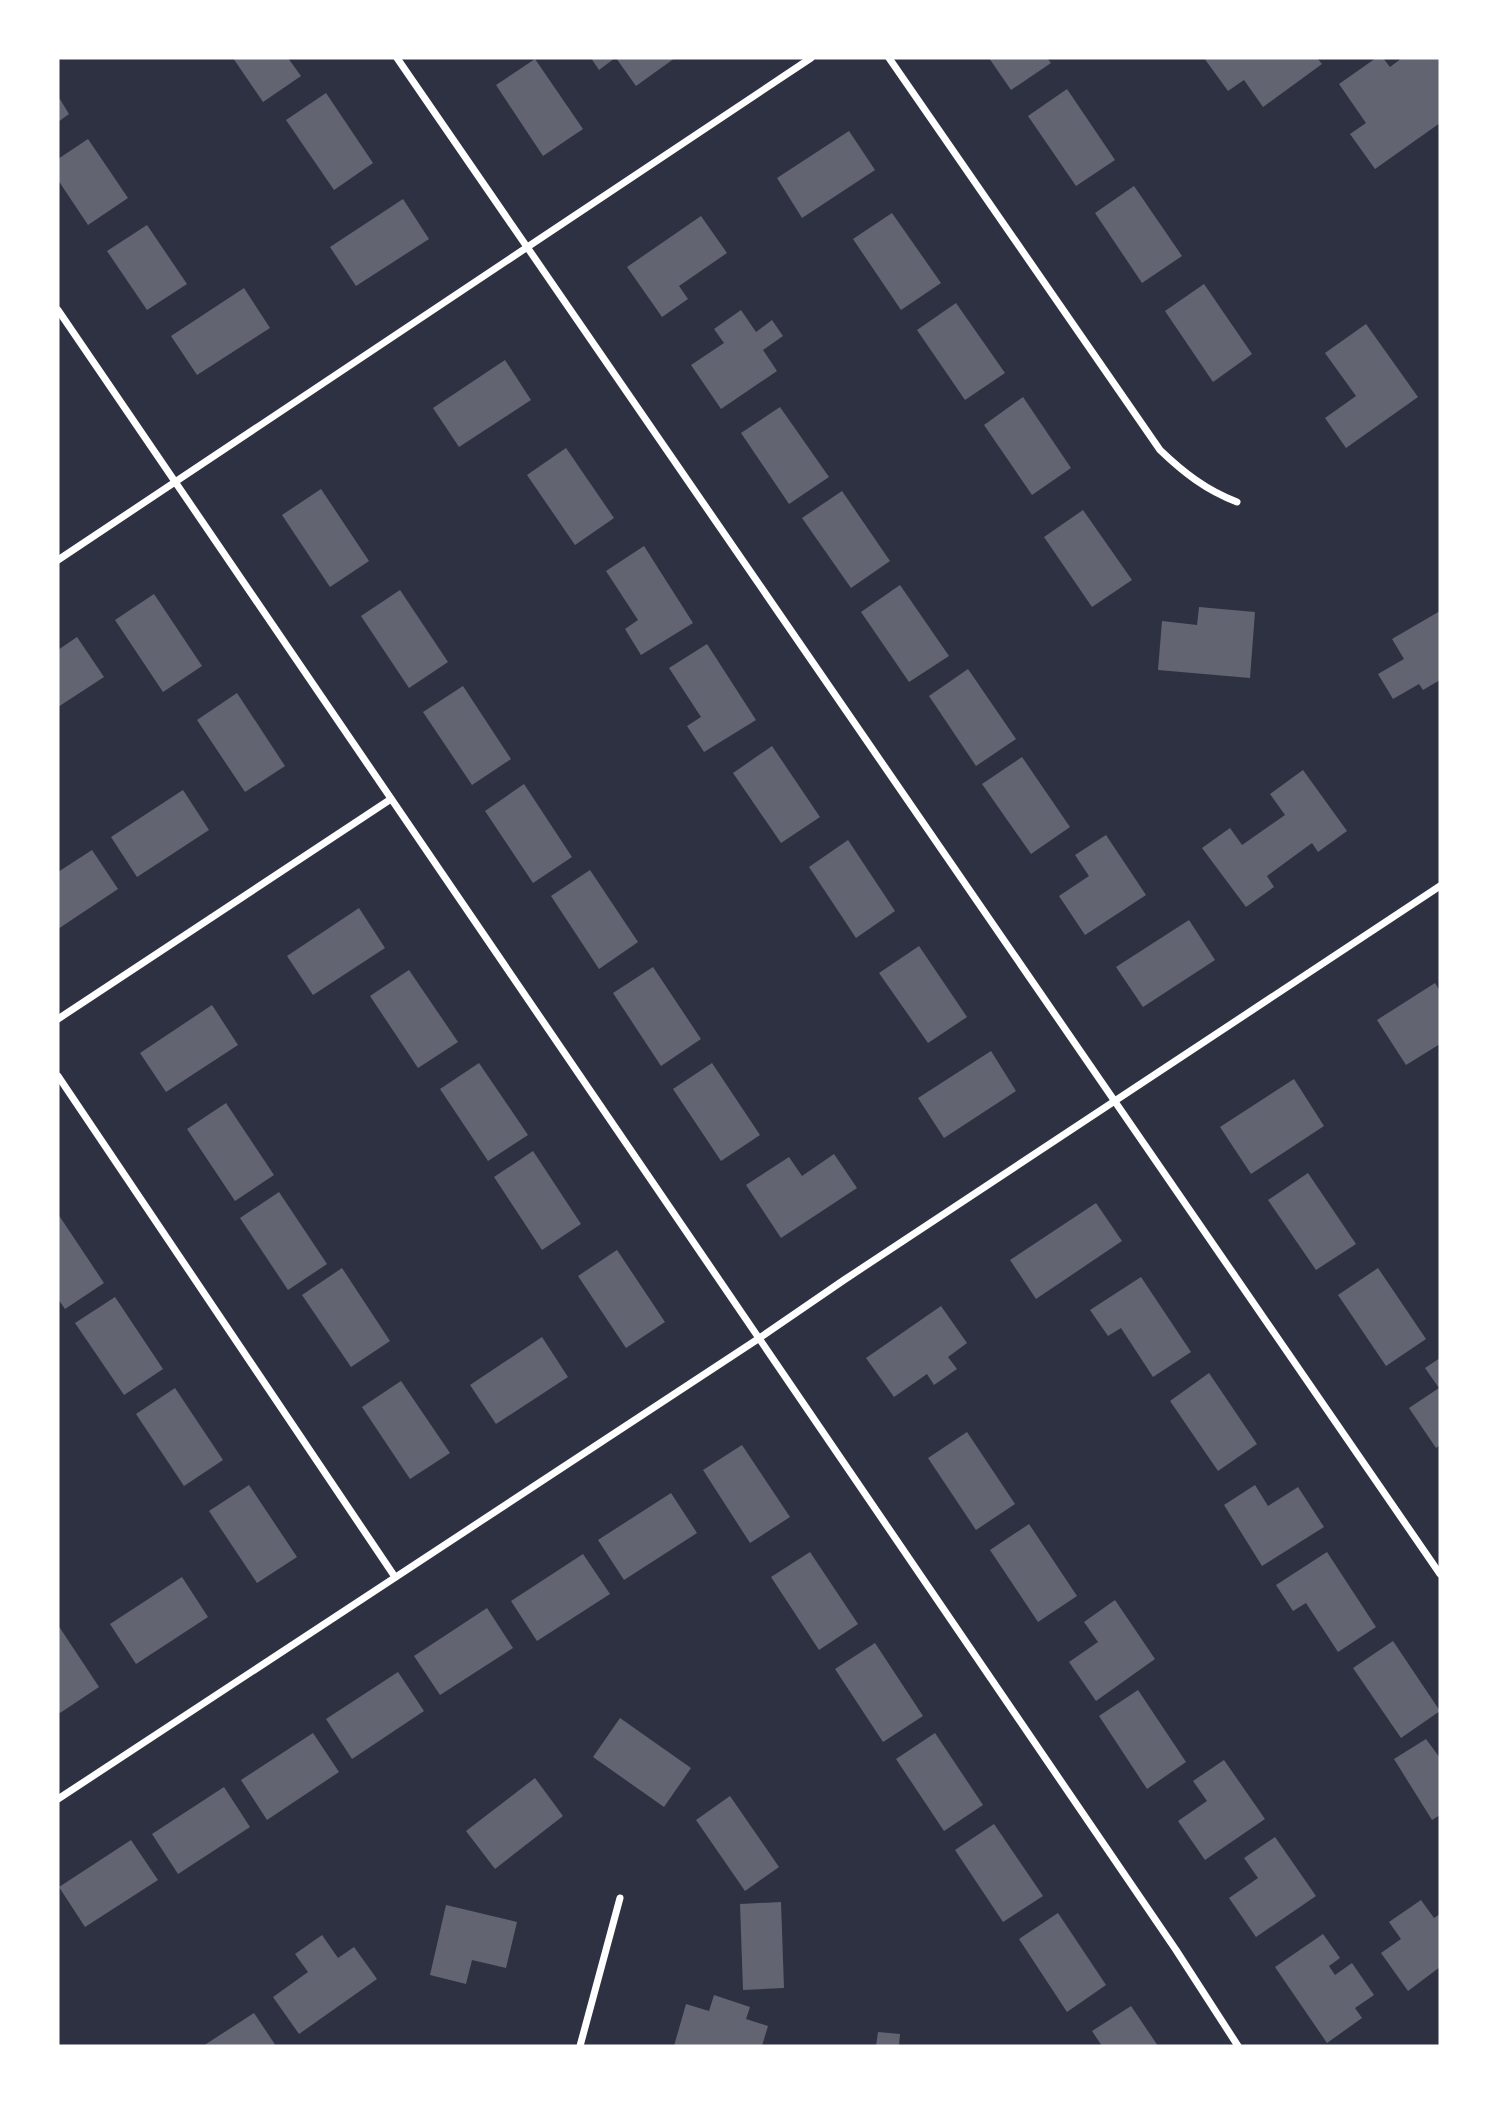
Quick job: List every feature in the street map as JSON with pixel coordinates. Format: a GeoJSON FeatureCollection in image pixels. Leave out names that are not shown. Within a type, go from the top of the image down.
{"type":"FeatureCollection","features":[{"type":"Feature","properties":{"kind":"street"},"geometry":{"type":"LineString","coordinates":[[397,58],[1440,1574]]}},
{"type":"Feature","properties":{"kind":"street"},"geometry":{"type":"LineString","coordinates":[[58,560],[811,58]]}},
{"type":"Feature","properties":{"kind":"street"},"geometry":{"type":"LineString","coordinates":[[889,58],[1160,450],[1184,474],[1216,494],[1237,502]]}},
{"type":"Feature","properties":{"kind":"street"},"geometry":{"type":"LineString","coordinates":[[58,310],[1176,1950],[1238,2046]]}},
{"type":"Feature","properties":{"kind":"street"},"geometry":{"type":"LineString","coordinates":[[58,1019],[391,799]]}},
{"type":"Feature","properties":{"kind":"street"},"geometry":{"type":"LineString","coordinates":[[58,1800],[1440,886]]}},
{"type":"Feature","properties":{"kind":"street"},"geometry":{"type":"LineString","coordinates":[[58,1076],[395,1577]]}},
{"type":"Feature","properties":{"kind":"street"},"geometry":{"type":"LineString","coordinates":[[580,2046],[621,1898]]}},
{"type":"Feature","properties":{"kind":"building"},"geometry":{"type":"Polygon","coordinates":[[[233,58],[288,58],[301,76],[263,102],[233,58]]]}},
{"type":"Feature","properties":{"kind":"building"},"geometry":{"type":"Polygon","coordinates":[[[591,58],[615,58],[599,70],[591,58]]]}},
{"type":"Feature","properties":{"kind":"building"},"geometry":{"type":"Polygon","coordinates":[[[616,58],[675,58],[636,86],[616,58]]]}},
{"type":"Feature","properties":{"kind":"building"},"geometry":{"type":"Polygon","coordinates":[[[989,58],[1047,58],[1051,63],[1011,90],[989,58]]]}},
{"type":"Feature","properties":{"kind":"building"},"geometry":{"type":"Polygon","coordinates":[[[1204,58],[1317,58],[1322,64],[1263,107],[1244,80],[1228,91],[1204,58]]]}},
{"type":"Feature","properties":{"kind":"building"},"geometry":{"type":"Polygon","coordinates":[[[1376,58],[1383,58],[1390,67],[1402,58],[1439,58],[1440,123],[1375,169],[1350,134],[1366,123],[1339,84],[1376,58]]]}},
{"type":"Feature","properties":{"kind":"building"},"geometry":{"type":"Polygon","coordinates":[[[535,59],[583,129],[543,156],[496,85],[535,59]]]}},
{"type":"Feature","properties":{"kind":"building"},"geometry":{"type":"Polygon","coordinates":[[[1067,89],[1115,160],[1076,186],[1028,116],[1067,89]]]}},
{"type":"Feature","properties":{"kind":"building"},"geometry":{"type":"Polygon","coordinates":[[[326,93],[373,163],[334,190],[286,120],[326,93]]]}},
{"type":"Feature","properties":{"kind":"building"},"geometry":{"type":"Polygon","coordinates":[[[58,96],[69,114],[58,122],[58,96]]]}},
{"type":"Feature","properties":{"kind":"building"},"geometry":{"type":"Polygon","coordinates":[[[849,131],[875,170],[802,218],[777,178],[849,131]]]}},
{"type":"Feature","properties":{"kind":"building"},"geometry":{"type":"Polygon","coordinates":[[[88,139],[128,198],[88,225],[58,180],[58,159],[88,139]]]}},
{"type":"Feature","properties":{"kind":"building"},"geometry":{"type":"Polygon","coordinates":[[[1134,186],[1182,256],[1142,283],[1095,213],[1134,186]]]}},
{"type":"Feature","properties":{"kind":"building"},"geometry":{"type":"Polygon","coordinates":[[[403,199],[429,239],[356,286],[330,247],[403,199]]]}},
{"type":"Feature","properties":{"kind":"building"},"geometry":{"type":"Polygon","coordinates":[[[892,213],[941,283],[901,310],[853,239],[892,213]]]}},
{"type":"Feature","properties":{"kind":"building"},"geometry":{"type":"Polygon","coordinates":[[[701,216],[727,253],[679,286],[688,299],[662,317],[627,267],[701,216]]]}},
{"type":"Feature","properties":{"kind":"building"},"geometry":{"type":"Polygon","coordinates":[[[147,225],[187,284],[147,310],[107,251],[147,225]]]}},
{"type":"Feature","properties":{"kind":"building"},"geometry":{"type":"Polygon","coordinates":[[[1204,284],[1252,354],[1213,382],[1165,311],[1204,284]]]}},
{"type":"Feature","properties":{"kind":"building"},"geometry":{"type":"Polygon","coordinates":[[[244,288],[270,328],[197,375],[171,336],[244,288]]]}},
{"type":"Feature","properties":{"kind":"building"},"geometry":{"type":"Polygon","coordinates":[[[956,303],[1005,373],[965,400],[917,330],[956,303]]]}},
{"type":"Feature","properties":{"kind":"building"},"geometry":{"type":"Polygon","coordinates":[[[741,310],[756,332],[772,320],[783,336],[763,350],[777,371],[721,409],[691,365],[724,343],[714,329],[741,310]]]}},
{"type":"Feature","properties":{"kind":"building"},"geometry":{"type":"Polygon","coordinates":[[[1366,324],[1418,397],[1346,448],[1325,418],[1356,396],[1325,353],[1366,324]]]}},
{"type":"Feature","properties":{"kind":"building"},"geometry":{"type":"Polygon","coordinates":[[[505,360],[531,400],[459,447],[433,408],[505,360]]]}},
{"type":"Feature","properties":{"kind":"building"},"geometry":{"type":"Polygon","coordinates":[[[1023,397],[1071,468],[1032,495],[984,425],[1023,397]]]}},
{"type":"Feature","properties":{"kind":"building"},"geometry":{"type":"Polygon","coordinates":[[[780,407],[829,477],[789,504],[741,433],[780,407]]]}},
{"type":"Feature","properties":{"kind":"building"},"geometry":{"type":"Polygon","coordinates":[[[566,448],[614,518],[575,545],[527,475],[566,448]]]}},
{"type":"Feature","properties":{"kind":"building"},"geometry":{"type":"Polygon","coordinates":[[[321,489],[369,561],[330,587],[282,515],[321,489]]]}},
{"type":"Feature","properties":{"kind":"building"},"geometry":{"type":"Polygon","coordinates":[[[842,491],[890,561],[851,588],[802,518],[842,491]]]}},
{"type":"Feature","properties":{"kind":"building"},"geometry":{"type":"Polygon","coordinates":[[[1083,510],[1132,580],[1092,607],[1044,537],[1083,510]]]}},
{"type":"Feature","properties":{"kind":"building"},"geometry":{"type":"Polygon","coordinates":[[[644,546],[693,623],[641,655],[625,629],[638,620],[606,571],[644,546]]]}},
{"type":"Feature","properties":{"kind":"building"},"geometry":{"type":"Polygon","coordinates":[[[900,585],[949,656],[909,682],[861,612],[900,585]]]}},
{"type":"Feature","properties":{"kind":"building"},"geometry":{"type":"Polygon","coordinates":[[[400,590],[448,662],[409,688],[361,616],[400,590]]]}},
{"type":"Feature","properties":{"kind":"building"},"geometry":{"type":"Polygon","coordinates":[[[154,594],[202,666],[163,692],[115,620],[154,594]]]}},
{"type":"Feature","properties":{"kind":"building"},"geometry":{"type":"Polygon","coordinates":[[[1199,607],[1255,612],[1250,678],[1158,670],[1162,621],[1197,625],[1199,607]]]}},
{"type":"Feature","properties":{"kind":"building"},"geometry":{"type":"Polygon","coordinates":[[[1440,611],[1440,680],[1423,690],[1419,684],[1393,699],[1378,674],[1404,659],[1392,639],[1440,611]]]}},
{"type":"Feature","properties":{"kind":"building"},"geometry":{"type":"Polygon","coordinates":[[[77,637],[104,677],[58,707],[58,650],[77,637]]]}},
{"type":"Feature","properties":{"kind":"building"},"geometry":{"type":"Polygon","coordinates":[[[707,644],[756,720],[704,752],[687,726],[701,717],[669,668],[707,644]]]}},
{"type":"Feature","properties":{"kind":"building"},"geometry":{"type":"Polygon","coordinates":[[[968,669],[1016,739],[976,766],[929,696],[968,669]]]}},
{"type":"Feature","properties":{"kind":"building"},"geometry":{"type":"Polygon","coordinates":[[[463,686],[511,759],[472,785],[423,712],[463,686]]]}},
{"type":"Feature","properties":{"kind":"building"},"geometry":{"type":"Polygon","coordinates":[[[237,693],[285,766],[245,792],[197,720],[237,693]]]}},
{"type":"Feature","properties":{"kind":"building"},"geometry":{"type":"Polygon","coordinates":[[[772,746],[820,817],[781,843],[733,773],[772,746]]]}},
{"type":"Feature","properties":{"kind":"building"},"geometry":{"type":"Polygon","coordinates":[[[1022,757],[1070,827],[1031,854],[982,784],[1022,757]]]}},
{"type":"Feature","properties":{"kind":"building"},"geometry":{"type":"Polygon","coordinates":[[[1303,770],[1347,831],[1318,852],[1312,843],[1267,876],[1274,887],[1246,907],[1202,848],[1230,828],[1242,845],[1285,815],[1270,794],[1303,770]]]}},
{"type":"Feature","properties":{"kind":"building"},"geometry":{"type":"Polygon","coordinates":[[[524,784],[572,857],[533,883],[485,811],[524,784]]]}},
{"type":"Feature","properties":{"kind":"building"},"geometry":{"type":"Polygon","coordinates":[[[183,790],[209,830],[137,877],[111,837],[183,790]]]}},
{"type":"Feature","properties":{"kind":"building"},"geometry":{"type":"Polygon","coordinates":[[[1106,835],[1146,895],[1085,935],[1059,896],[1089,876],[1075,855],[1106,835]]]}},
{"type":"Feature","properties":{"kind":"building"},"geometry":{"type":"Polygon","coordinates":[[[848,840],[895,911],[856,938],[809,867],[848,840]]]}},
{"type":"Feature","properties":{"kind":"building"},"geometry":{"type":"Polygon","coordinates":[[[92,850],[118,889],[58,929],[58,872],[92,850]]]}},
{"type":"Feature","properties":{"kind":"building"},"geometry":{"type":"Polygon","coordinates":[[[590,870],[638,942],[599,969],[551,896],[590,870]]]}},
{"type":"Feature","properties":{"kind":"building"},"geometry":{"type":"Polygon","coordinates":[[[359,908],[385,948],[313,995],[287,956],[359,908]]]}},
{"type":"Feature","properties":{"kind":"building"},"geometry":{"type":"Polygon","coordinates":[[[1189,920],[1215,960],[1143,1007],[1116,967],[1189,920]]]}},
{"type":"Feature","properties":{"kind":"building"},"geometry":{"type":"Polygon","coordinates":[[[919,946],[967,1017],[928,1043],[879,973],[919,946]]]}},
{"type":"Feature","properties":{"kind":"building"},"geometry":{"type":"Polygon","coordinates":[[[653,967],[701,1039],[661,1066],[613,993],[653,967]]]}},
{"type":"Feature","properties":{"kind":"building"},"geometry":{"type":"Polygon","coordinates":[[[409,970],[458,1042],[418,1068],[370,996],[409,970]]]}},
{"type":"Feature","properties":{"kind":"building"},"geometry":{"type":"Polygon","coordinates":[[[1435,983],[1440,991],[1440,1044],[1406,1065],[1377,1020],[1435,983]]]}},
{"type":"Feature","properties":{"kind":"building"},"geometry":{"type":"Polygon","coordinates":[[[212,1005],[238,1045],[166,1092],[140,1053],[212,1005]]]}},
{"type":"Feature","properties":{"kind":"building"},"geometry":{"type":"Polygon","coordinates":[[[991,1051],[1016,1091],[944,1138],[918,1098],[991,1051]]]}},
{"type":"Feature","properties":{"kind":"building"},"geometry":{"type":"Polygon","coordinates":[[[479,1063],[528,1135],[488,1161],[440,1089],[479,1063]]]}},
{"type":"Feature","properties":{"kind":"building"},"geometry":{"type":"Polygon","coordinates":[[[712,1063],[760,1135],[721,1161],[673,1089],[712,1063]]]}},
{"type":"Feature","properties":{"kind":"building"},"geometry":{"type":"Polygon","coordinates":[[[1294,1079],[1324,1126],[1251,1174],[1220,1127],[1294,1079]]]}},
{"type":"Feature","properties":{"kind":"building"},"geometry":{"type":"Polygon","coordinates":[[[226,1103],[274,1175],[235,1201],[187,1129],[226,1103]]]}},
{"type":"Feature","properties":{"kind":"building"},"geometry":{"type":"Polygon","coordinates":[[[533,1151],[581,1224],[542,1250],[494,1177],[533,1151]]]}},
{"type":"Feature","properties":{"kind":"building"},"geometry":{"type":"Polygon","coordinates":[[[834,1154],[857,1188],[781,1238],[746,1185],[789,1157],[802,1176],[834,1154]]]}},
{"type":"Feature","properties":{"kind":"building"},"geometry":{"type":"Polygon","coordinates":[[[1308,1173],[1356,1244],[1316,1270],[1268,1200],[1308,1173]]]}},
{"type":"Feature","properties":{"kind":"building"},"geometry":{"type":"Polygon","coordinates":[[[279,1192],[327,1264],[288,1290],[240,1218],[279,1192]]]}},
{"type":"Feature","properties":{"kind":"building"},"geometry":{"type":"Polygon","coordinates":[[[1096,1203],[1122,1241],[1036,1299],[1010,1260],[1096,1203]]]}},
{"type":"Feature","properties":{"kind":"building"},"geometry":{"type":"Polygon","coordinates":[[[58,1214],[104,1283],[65,1309],[58,1299],[58,1214]]]}},
{"type":"Feature","properties":{"kind":"building"},"geometry":{"type":"Polygon","coordinates":[[[617,1250],[665,1322],[626,1348],[578,1276],[617,1250]]]}},
{"type":"Feature","properties":{"kind":"building"},"geometry":{"type":"Polygon","coordinates":[[[342,1268],[390,1341],[351,1367],[302,1295],[342,1268]]]}},
{"type":"Feature","properties":{"kind":"building"},"geometry":{"type":"Polygon","coordinates":[[[1378,1268],[1426,1339],[1386,1366],[1338,1295],[1378,1268]]]}},
{"type":"Feature","properties":{"kind":"building"},"geometry":{"type":"Polygon","coordinates":[[[1141,1277],[1191,1352],[1153,1377],[1121,1328],[1108,1336],[1090,1310],[1141,1277]]]}},
{"type":"Feature","properties":{"kind":"building"},"geometry":{"type":"Polygon","coordinates":[[[115,1297],[163,1369],[124,1395],[75,1323],[115,1297]]]}},
{"type":"Feature","properties":{"kind":"building"},"geometry":{"type":"Polygon","coordinates":[[[941,1306],[967,1343],[948,1357],[957,1369],[934,1385],[927,1374],[894,1397],[866,1358],[941,1306]]]}},
{"type":"Feature","properties":{"kind":"building"},"geometry":{"type":"Polygon","coordinates":[[[542,1337],[568,1377],[496,1424],[470,1385],[542,1337]]]}},
{"type":"Feature","properties":{"kind":"building"},"geometry":{"type":"Polygon","coordinates":[[[1440,1358],[1440,1445],[1436,1448],[1409,1408],[1439,1388],[1425,1368],[1440,1358]]]}},
{"type":"Feature","properties":{"kind":"building"},"geometry":{"type":"Polygon","coordinates":[[[1209,1373],[1257,1444],[1218,1471],[1170,1401],[1209,1373]]]}},
{"type":"Feature","properties":{"kind":"building"},"geometry":{"type":"Polygon","coordinates":[[[401,1381],[450,1453],[410,1479],[362,1407],[401,1381]]]}},
{"type":"Feature","properties":{"kind":"building"},"geometry":{"type":"Polygon","coordinates":[[[175,1388],[223,1460],[184,1486],[136,1414],[175,1388]]]}},
{"type":"Feature","properties":{"kind":"building"},"geometry":{"type":"Polygon","coordinates":[[[967,1432],[1015,1504],[976,1530],[928,1458],[967,1432]]]}},
{"type":"Feature","properties":{"kind":"building"},"geometry":{"type":"Polygon","coordinates":[[[742,1445],[790,1517],[750,1543],[703,1470],[742,1445]]]}},
{"type":"Feature","properties":{"kind":"building"},"geometry":{"type":"Polygon","coordinates":[[[249,1485],[297,1557],[257,1583],[209,1511],[249,1485]]]}},
{"type":"Feature","properties":{"kind":"building"},"geometry":{"type":"Polygon","coordinates":[[[1255,1485],[1268,1506],[1298,1487],[1324,1527],[1262,1566],[1224,1505],[1255,1485]]]}},
{"type":"Feature","properties":{"kind":"building"},"geometry":{"type":"Polygon","coordinates":[[[671,1493],[697,1533],[624,1580],[598,1540],[671,1493]]]}},
{"type":"Feature","properties":{"kind":"building"},"geometry":{"type":"Polygon","coordinates":[[[1029,1524],[1077,1596],[1038,1622],[990,1550],[1029,1524]]]}},
{"type":"Feature","properties":{"kind":"building"},"geometry":{"type":"Polygon","coordinates":[[[810,1552],[858,1624],[819,1650],[771,1577],[810,1552]]]}},
{"type":"Feature","properties":{"kind":"building"},"geometry":{"type":"Polygon","coordinates":[[[1327,1552],[1376,1627],[1338,1652],[1306,1603],[1293,1611],[1276,1585],[1327,1552]]]}},
{"type":"Feature","properties":{"kind":"building"},"geometry":{"type":"Polygon","coordinates":[[[583,1554],[610,1594],[537,1641],[511,1601],[583,1554]]]}},
{"type":"Feature","properties":{"kind":"building"},"geometry":{"type":"Polygon","coordinates":[[[182,1577],[208,1617],[136,1664],[110,1624],[182,1577]]]}},
{"type":"Feature","properties":{"kind":"building"},"geometry":{"type":"Polygon","coordinates":[[[1115,1600],[1155,1659],[1096,1701],[1069,1662],[1098,1642],[1084,1622],[1115,1600]]]}},
{"type":"Feature","properties":{"kind":"building"},"geometry":{"type":"Polygon","coordinates":[[[487,1608],[513,1648],[440,1695],[414,1656],[487,1608]]]}},
{"type":"Feature","properties":{"kind":"building"},"geometry":{"type":"Polygon","coordinates":[[[58,1625],[99,1687],[60,1713],[58,1710],[58,1625]]]}},
{"type":"Feature","properties":{"kind":"building"},"geometry":{"type":"Polygon","coordinates":[[[1393,1641],[1440,1711],[1401,1738],[1353,1668],[1393,1641]]]}},
{"type":"Feature","properties":{"kind":"building"},"geometry":{"type":"Polygon","coordinates":[[[875,1643],[923,1716],[883,1742],[835,1669],[875,1643]]]}},
{"type":"Feature","properties":{"kind":"building"},"geometry":{"type":"Polygon","coordinates":[[[398,1672],[424,1711],[352,1759],[326,1719],[398,1672]]]}},
{"type":"Feature","properties":{"kind":"building"},"geometry":{"type":"Polygon","coordinates":[[[1138,1690],[1186,1762],[1147,1789],[1099,1716],[1138,1690]]]}},
{"type":"Feature","properties":{"kind":"building"},"geometry":{"type":"Polygon","coordinates":[[[620,1718],[691,1768],[664,1807],[593,1757],[620,1718]]]}},
{"type":"Feature","properties":{"kind":"building"},"geometry":{"type":"Polygon","coordinates":[[[313,1733],[339,1772],[267,1820],[241,1780],[313,1733]]]}},
{"type":"Feature","properties":{"kind":"building"},"geometry":{"type":"Polygon","coordinates":[[[935,1733],[983,1805],[944,1831],[896,1759],[935,1733]]]}},
{"type":"Feature","properties":{"kind":"building"},"geometry":{"type":"Polygon","coordinates":[[[1426,1739],[1440,1758],[1440,1815],[1432,1820],[1394,1759],[1426,1739]]]}},
{"type":"Feature","properties":{"kind":"building"},"geometry":{"type":"Polygon","coordinates":[[[1224,1760],[1265,1819],[1205,1860],[1178,1821],[1207,1801],[1193,1781],[1224,1760]]]}},
{"type":"Feature","properties":{"kind":"building"},"geometry":{"type":"Polygon","coordinates":[[[535,1778],[563,1816],[495,1869],[466,1831],[535,1778]]]}},
{"type":"Feature","properties":{"kind":"building"},"geometry":{"type":"Polygon","coordinates":[[[224,1787],[250,1827],[178,1874],[152,1834],[224,1787]]]}},
{"type":"Feature","properties":{"kind":"building"},"geometry":{"type":"Polygon","coordinates":[[[730,1796],[779,1867],[745,1891],[696,1820],[730,1796]]]}},
{"type":"Feature","properties":{"kind":"building"},"geometry":{"type":"Polygon","coordinates":[[[994,1824],[1043,1896],[1003,1922],[955,1850],[994,1824]]]}},
{"type":"Feature","properties":{"kind":"building"},"geometry":{"type":"Polygon","coordinates":[[[1275,1837],[1316,1896],[1256,1937],[1229,1898],[1258,1878],[1244,1858],[1275,1837]]]}},
{"type":"Feature","properties":{"kind":"building"},"geometry":{"type":"Polygon","coordinates":[[[131,1840],[158,1880],[85,1927],[59,1887],[131,1840]]]}},
{"type":"Feature","properties":{"kind":"building"},"geometry":{"type":"Polygon","coordinates":[[[1421,1900],[1434,1918],[1440,1914],[1440,1967],[1408,1991],[1381,1953],[1401,1939],[1389,1922],[1421,1900]]]}},
{"type":"Feature","properties":{"kind":"building"},"geometry":{"type":"Polygon","coordinates":[[[781,1902],[784,1988],[743,1990],[740,1904],[781,1902]]]}},
{"type":"Feature","properties":{"kind":"building"},"geometry":{"type":"Polygon","coordinates":[[[446,1905],[517,1922],[506,1968],[472,1960],[466,1984],[430,1975],[446,1905]]]}},
{"type":"Feature","properties":{"kind":"building"},"geometry":{"type":"Polygon","coordinates":[[[1058,1913],[1106,1985],[1067,2012],[1019,1939],[1058,1913]]]}},
{"type":"Feature","properties":{"kind":"building"},"geometry":{"type":"Polygon","coordinates":[[[1323,1934],[1340,1958],[1329,1966],[1335,1975],[1352,1963],[1374,1995],[1355,2008],[1362,2018],[1327,2043],[1275,1967],[1323,1934]]]}},
{"type":"Feature","properties":{"kind":"building"},"geometry":{"type":"Polygon","coordinates":[[[322,1935],[338,1958],[354,1947],[377,1979],[299,2034],[273,1997],[308,1972],[295,1954],[322,1935]]]}},
{"type":"Feature","properties":{"kind":"building"},"geometry":{"type":"Polygon","coordinates":[[[714,1995],[750,2007],[746,2019],[768,2026],[762,2046],[674,2046],[686,2004],[709,2011],[714,1995]]]}},
{"type":"Feature","properties":{"kind":"building"},"geometry":{"type":"Polygon","coordinates":[[[1131,2006],[1158,2046],[1102,2046],[1092,2031],[1131,2006]]]}},
{"type":"Feature","properties":{"kind":"building"},"geometry":{"type":"Polygon","coordinates":[[[254,2013],[276,2046],[203,2046],[254,2013]]]}},
{"type":"Feature","properties":{"kind":"building"},"geometry":{"type":"Polygon","coordinates":[[[878,2032],[900,2034],[899,2046],[876,2046],[878,2032]]]}}]}
